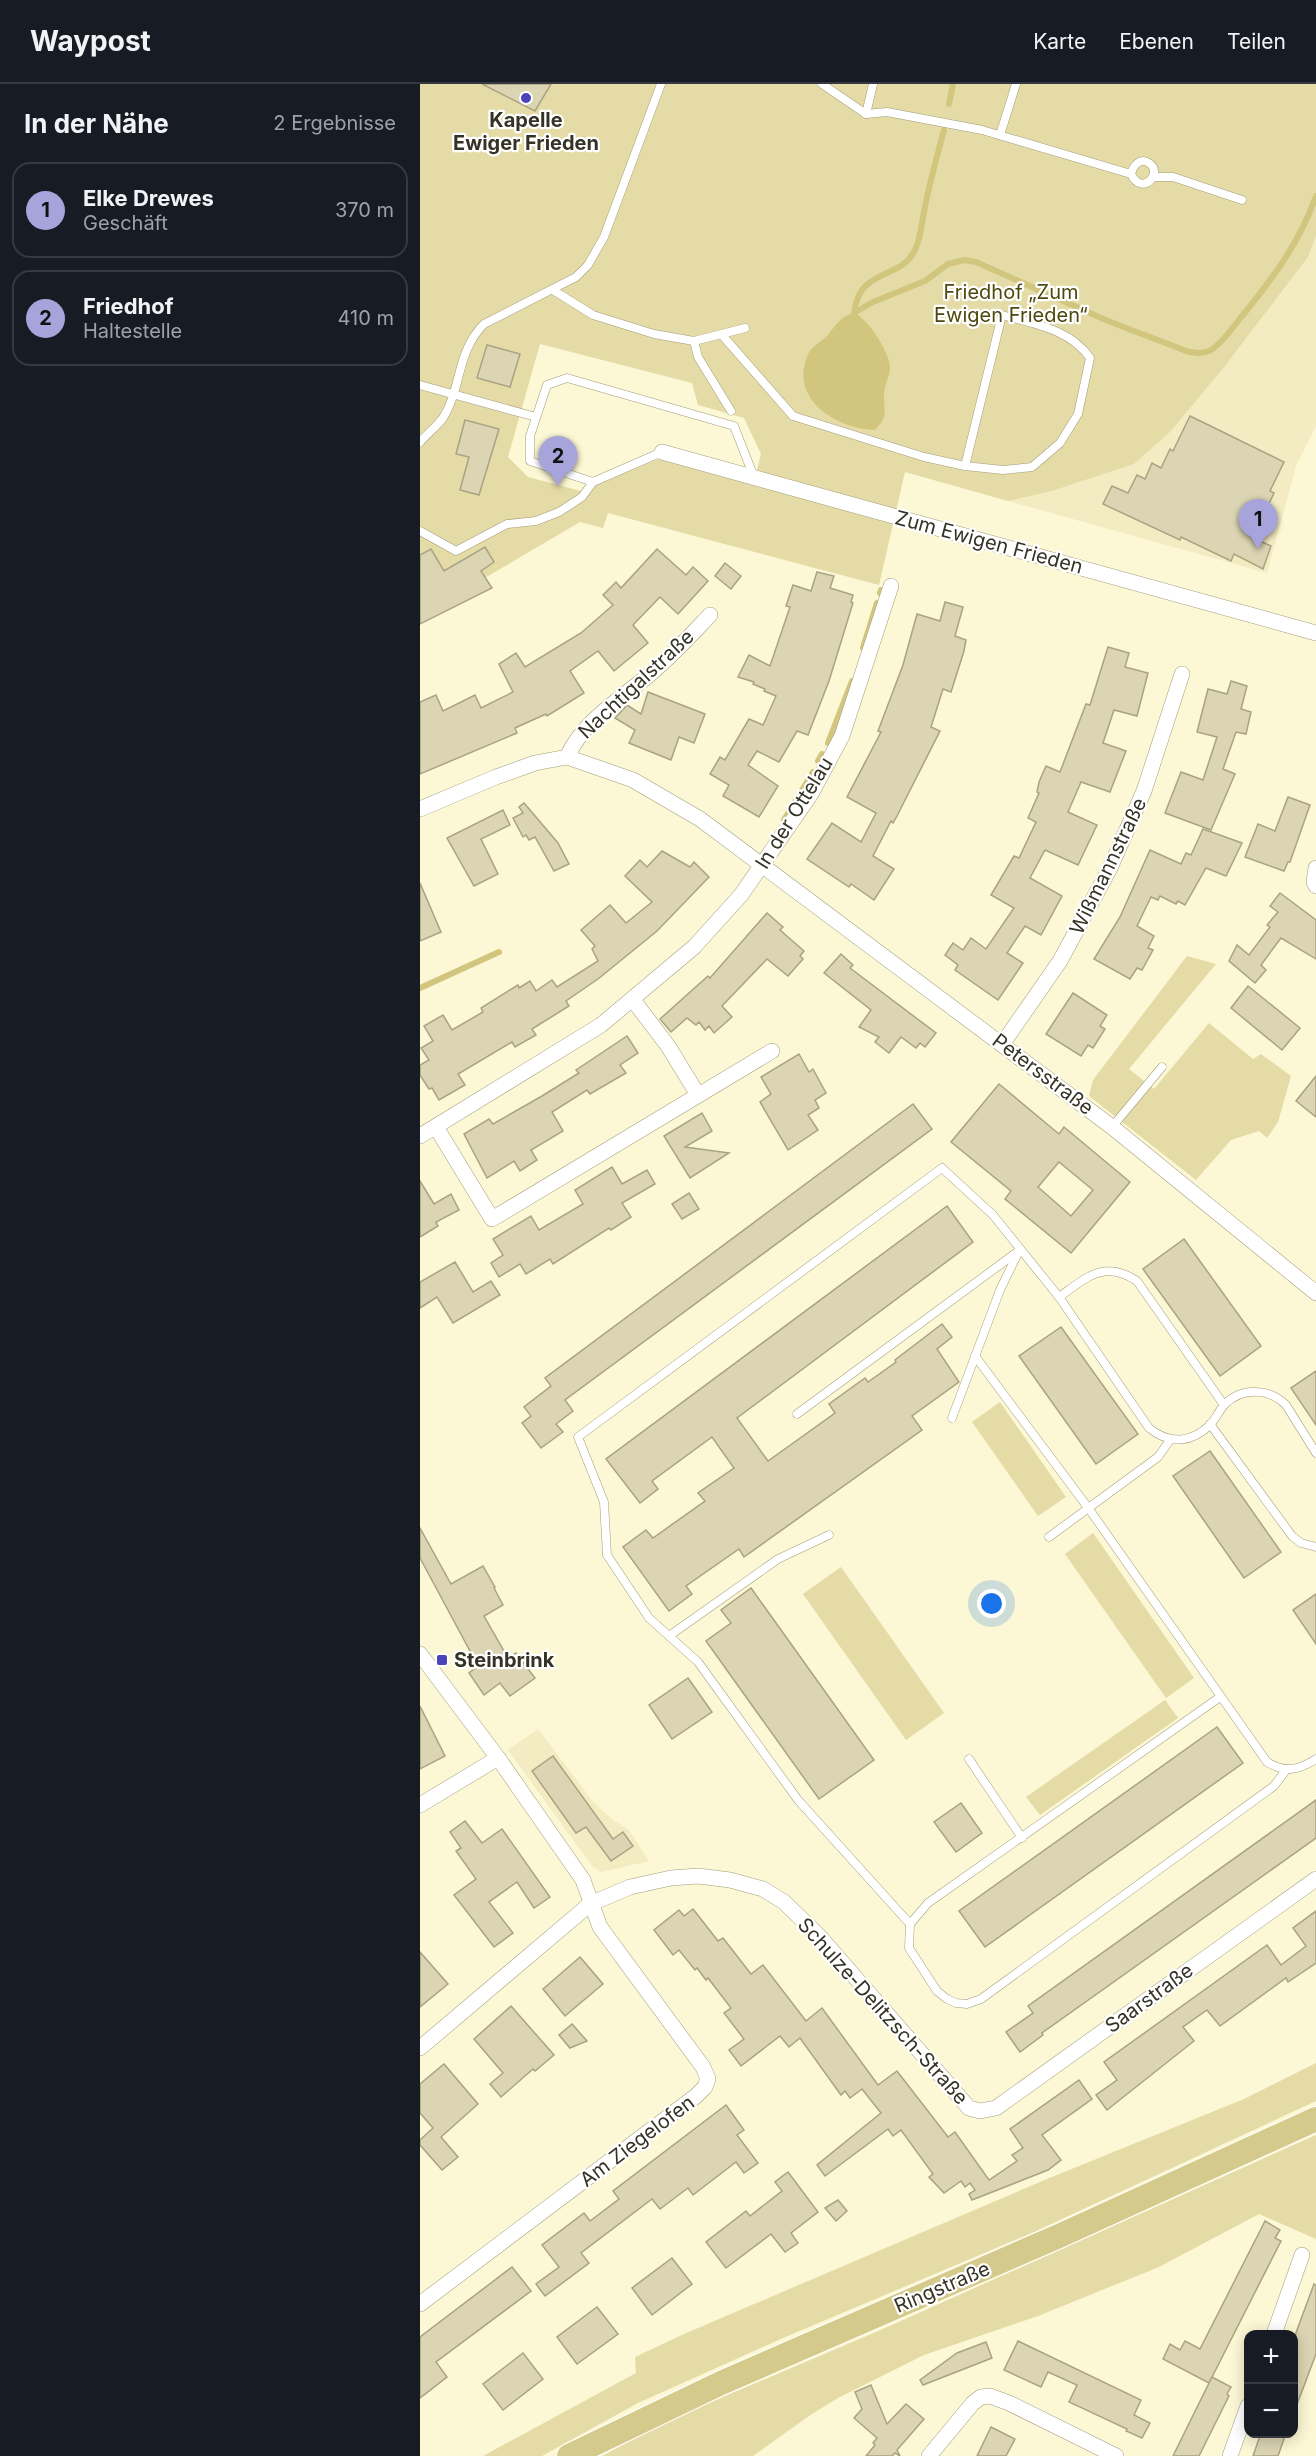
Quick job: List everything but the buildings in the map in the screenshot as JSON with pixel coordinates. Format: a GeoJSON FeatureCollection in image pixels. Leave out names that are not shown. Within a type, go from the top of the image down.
{"type":"FeatureCollection","features":[{"type":"Feature","properties":{"kind":"main road","name":"Ringstraße"},"geometry":{"type":"LineString","coordinates":[[569,2456],[721,2383],[1059,2236],[1316,2119]]}},
{"type":"Feature","properties":{"kind":"street","name":"Zum Ewigen Frieden"},"geometry":{"type":"LineString","coordinates":[[662,452],[1316,633]]}},
{"type":"Feature","properties":{"kind":"street","name":"In der Ottelau"},"geometry":{"type":"LineString","coordinates":[[420,1136],[601,1025],[694,947],[741,895],[811,794],[842,736],[891,586]]}},
{"type":"Feature","properties":{"kind":"street","name":"Nachtigalstraße"},"geometry":{"type":"LineString","coordinates":[[567,757],[576,739],[601,713],[645,678],[710,615]]}},
{"type":"Feature","properties":{"kind":"street","name":"Wißmannstraße"},"geometry":{"type":"LineString","coordinates":[[1003,1043],[1060,961],[1110,868],[1144,791],[1182,674]]}},
{"type":"Feature","properties":{"kind":"street","name":"Nachtigalstraße"},"geometry":{"type":"LineString","coordinates":[[420,809],[506,773],[535,763],[567,757],[633,780],[663,796],[700,819],[762,866]]}},
{"type":"Feature","properties":{"kind":"street","name":"Petersstraße"},"geometry":{"type":"LineString","coordinates":[[762,866],[1003,1043],[1112,1127],[1316,1293]]}},
{"type":"Feature","properties":{"kind":"street"},"geometry":{"type":"LineString","coordinates":[[1316,868],[1314,882],[1316,886]]}},
{"type":"Feature","properties":{"kind":"street"},"geometry":{"type":"LineString","coordinates":[[633,1000],[668,1046],[698,1095]]}},
{"type":"Feature","properties":{"kind":"street"},"geometry":{"type":"LineString","coordinates":[[436,1127],[492,1219],[772,1051]]}},
{"type":"Feature","properties":{"kind":"street"},"geometry":{"type":"LineString","coordinates":[[420,1654],[498,1758],[583,1880],[590,1904]]}},
{"type":"Feature","properties":{"kind":"street"},"geometry":{"type":"LineString","coordinates":[[420,1805],[498,1758]]}},
{"type":"Feature","properties":{"kind":"street","name":"Schulze-Delitzsch-Straße"},"geometry":{"type":"LineString","coordinates":[[420,2048],[590,1904],[630,1887],[671,1878],[698,1876],[730,1880],[763,1889],[784,1902],[820,1937],[955,2094],[969,2108],[980,2111]]}},
{"type":"Feature","properties":{"kind":"street","name":"Saarstraße"},"geometry":{"type":"LineString","coordinates":[[980,2111],[996,2108],[1316,1879]]}},
{"type":"Feature","properties":{"kind":"street","name":"Am Ziegelofen"},"geometry":{"type":"LineString","coordinates":[[420,2304],[687,2104],[705,2087],[708,2079],[703,2067],[600,1928],[590,1904]]}},
{"type":"Feature","properties":{"kind":"street"},"geometry":{"type":"LineString","coordinates":[[1275,2330],[1302,2255]]}},
{"type":"Feature","properties":{"kind":"street"},"geometry":{"type":"LineString","coordinates":[[929,2456],[973,2403],[981,2397],[990,2396],[1009,2403],[1116,2456]]}},
{"type":"Feature","properties":{"kind":"street"},"geometry":{"type":"LineString","coordinates":[[1230,2456],[1244,2417]]}},
{"type":"Feature","properties":{"kind":"lane"},"geometry":{"type":"LineString","coordinates":[[420,442],[442,418],[462,359],[473,335],[483,324],[553,290],[576,277],[588,265],[604,237],[661,84]]}},
{"type":"Feature","properties":{"kind":"lane"},"geometry":{"type":"LineString","coordinates":[[822,84],[866,114],[887,112],[1000,135],[1131,174]]}},
{"type":"Feature","properties":{"kind":"lane"},"geometry":{"type":"LineString","coordinates":[[866,114],[873,84]]}},
{"type":"Feature","properties":{"kind":"lane"},"geometry":{"type":"LineString","coordinates":[[1000,135],[1016,84]]}},
{"type":"Feature","properties":{"kind":"lane"},"geometry":{"type":"LineString","coordinates":[[1154,177],[1151,164],[1145,161],[1138,162],[1133,167],[1131,174],[1134,180],[1141,184],[1149,182],[1154,177],[1173,177],[1242,200]]}},
{"type":"Feature","properties":{"kind":"lane"},"geometry":{"type":"LineString","coordinates":[[553,290],[593,315],[654,334],[694,341],[745,328]]}},
{"type":"Feature","properties":{"kind":"lane"},"geometry":{"type":"LineString","coordinates":[[722,335],[793,416],[924,458],[965,466],[1003,470],[1032,467],[1060,443],[1078,414],[1090,358],[1081,345],[1053,329],[1002,315],[965,466]]}},
{"type":"Feature","properties":{"kind":"lane"},"geometry":{"type":"LineString","coordinates":[[694,341],[698,357],[731,411]]}},
{"type":"Feature","properties":{"kind":"lane"},"geometry":{"type":"LineString","coordinates":[[593,482],[530,461],[531,435],[547,385],[567,378],[734,426],[754,478]]}},
{"type":"Feature","properties":{"kind":"lane"},"geometry":{"type":"LineString","coordinates":[[420,385],[536,417]]}},
{"type":"Feature","properties":{"kind":"lane"},"geometry":{"type":"LineString","coordinates":[[420,531],[456,551],[507,524],[536,521],[559,512],[582,497],[593,482],[662,452]]}},
{"type":"Feature","properties":{"kind":"lane"},"geometry":{"type":"LineString","coordinates":[[1112,1127],[1162,1067]]}},
{"type":"Feature","properties":{"kind":"lane"},"geometry":{"type":"LineString","coordinates":[[910,1924],[798,1800],[698,1662],[650,1618],[607,1555],[604,1502],[578,1437],[942,1168],[993,1215],[1059,1298],[1149,1428],[1170,1440],[1185,1440],[1210,1424],[1224,1405],[1237,1396],[1249,1392],[1266,1392],[1286,1406],[1316,1453]]}},
{"type":"Feature","properties":{"kind":"lane"},"geometry":{"type":"LineString","coordinates":[[952,1418],[1000,1290],[1020,1250]]}},
{"type":"Feature","properties":{"kind":"lane"},"geometry":{"type":"LineString","coordinates":[[797,1414],[1020,1250]]}},
{"type":"Feature","properties":{"kind":"lane"},"geometry":{"type":"LineString","coordinates":[[1059,1298],[1099,1271],[1113,1270],[1127,1274],[1137,1281],[1224,1405]]}},
{"type":"Feature","properties":{"kind":"lane"},"geometry":{"type":"LineString","coordinates":[[975,1356],[1089,1509],[1267,1762],[1286,1770],[1299,1769],[1316,1759]]}},
{"type":"Feature","properties":{"kind":"lane"},"geometry":{"type":"LineString","coordinates":[[1210,1424],[1292,1536],[1301,1543],[1316,1547]]}},
{"type":"Feature","properties":{"kind":"lane"},"geometry":{"type":"LineString","coordinates":[[1049,1538],[1158,1456],[1170,1440]]}},
{"type":"Feature","properties":{"kind":"lane"},"geometry":{"type":"LineString","coordinates":[[669,1636],[778,1559],[829,1535]]}},
{"type":"Feature","properties":{"kind":"lane"},"geometry":{"type":"LineString","coordinates":[[1220,1697],[928,1903],[910,1924],[909,1948],[937,1991],[956,2003],[967,2004],[981,1999],[1274,1786],[1286,1770]]}},
{"type":"Feature","properties":{"kind":"lane"},"geometry":{"type":"LineString","coordinates":[[969,1760],[1022,1838]]}},
{"type":"Feature","properties":{"kind":"shaded area"},"geometry":{"type":"Polygon","coordinates":[[[1316,236],[1316,426],[1296,466],[1267,573],[1008,501],[1052,491],[1134,464],[1170,432],[1225,366],[1308,257],[1316,236]]]}},
{"type":"Feature","properties":{"kind":"shaded area"},"geometry":{"type":"Polygon","coordinates":[[[854,313],[872,329],[890,363],[884,392],[885,413],[883,420],[875,430],[860,428],[832,418],[811,399],[805,386],[803,372],[810,350],[842,319],[854,313]]]}},
{"type":"Feature","properties":{"kind":"shaded area"},"geometry":{"type":"Polygon","coordinates":[[[538,1729],[594,1803],[613,1820],[629,1830],[649,1861],[601,1872],[592,1866],[508,1750],[538,1729]]]}},
{"type":"Feature","properties":{"kind":"green space","name":"Friedhof „Zum Ewigen Frieden“"},"geometry":{"type":"Polygon","coordinates":[[[420,84],[1316,84],[1316,236],[1308,257],[1225,366],[1170,432],[1134,464],[1052,491],[1008,501],[905,472],[879,585],[608,513],[603,528],[580,522],[420,616],[420,84]],[[540,344],[508,457],[528,477],[581,491],[659,459],[753,485],[761,454],[744,418],[698,405],[692,383],[540,344]]]}},
{"type":"Feature","properties":{"kind":"green space"},"geometry":{"type":"Polygon","coordinates":[[[1187,956],[1216,964],[1129,1069],[1154,1089],[1209,1023],[1253,1059],[1261,1054],[1291,1076],[1278,1122],[1267,1138],[1259,1131],[1231,1140],[1196,1180],[1089,1096],[1093,1080],[1187,956]]]}},
{"type":"Feature","properties":{"kind":"green space"},"geometry":{"type":"Polygon","coordinates":[[[1000,1402],[1066,1497],[1038,1516],[972,1422],[1000,1402]]]}},
{"type":"Feature","properties":{"kind":"green space"},"geometry":{"type":"Polygon","coordinates":[[[1093,1533],[1194,1678],[1166,1698],[1065,1554],[1093,1533]]]}},
{"type":"Feature","properties":{"kind":"green space"},"geometry":{"type":"Polygon","coordinates":[[[841,1567],[944,1713],[906,1740],[803,1594],[841,1567]]]}},
{"type":"Feature","properties":{"kind":"green space"},"geometry":{"type":"Polygon","coordinates":[[[1165,1700],[1178,1718],[1040,1815],[1026,1797],[1165,1700]]]}},
{"type":"Feature","properties":{"kind":"green space"},"geometry":{"type":"Polygon","coordinates":[[[1316,2063],[1316,2101],[1034,2232],[783,2338],[638,2403],[542,2456],[483,2456],[636,2373],[635,2357],[1047,2179],[1244,2099],[1316,2063]]]}},
{"type":"Feature","properties":{"kind":"green space"},"geometry":{"type":"Polygon","coordinates":[[[1316,2135],[1316,2239],[1259,2214],[1159,2267],[1038,2316],[924,2355],[838,2398],[753,2456],[602,2456],[676,2417],[883,2329],[1316,2135]]]}},
{"type":"Feature","properties":{"kind":"waterway"},"geometry":{"type":"LineString","coordinates":[[949,104],[953,84]]}},
{"type":"Feature","properties":{"kind":"waterway"},"geometry":{"type":"LineString","coordinates":[[854,315],[857,300],[863,289],[870,282],[899,267],[914,252],[944,130]]}},
{"type":"Feature","properties":{"kind":"waterway"},"geometry":{"type":"LineString","coordinates":[[854,313],[873,302],[925,281],[948,264],[964,260],[976,262],[1108,321],[1189,352],[1206,352],[1216,347],[1224,338],[1275,273],[1302,229],[1316,196]]}},
{"type":"Feature","properties":{"kind":"waterway"},"geometry":{"type":"LineString","coordinates":[[863,648],[877,603]]}},
{"type":"Feature","properties":{"kind":"waterway"},"geometry":{"type":"LineString","coordinates":[[828,743],[852,681]]}},
{"type":"Feature","properties":{"kind":"waterway"},"geometry":{"type":"LineString","coordinates":[[818,761],[822,754]]}},
{"type":"Feature","properties":{"kind":"waterway"},"geometry":{"type":"LineString","coordinates":[[784,820],[813,772]]}},
{"type":"Feature","properties":{"kind":"waterway"},"geometry":{"type":"LineString","coordinates":[[420,988],[499,952]]}},
{"type":"Feature","properties":{"kind":"place","name":"Kapelle Ewiger Frieden"},"geometry":{"type":"Point","coordinates":[526,98]}},
{"type":"Feature","properties":{"kind":"place","name":"Friedhof"},"geometry":{"type":"Point","coordinates":[558,486]}},
{"type":"Feature","properties":{"kind":"place","name":"Elke Drewes"},"geometry":{"type":"Point","coordinates":[1258,549]}},
{"type":"Feature","properties":{"kind":"place","name":"Steinbrink"},"geometry":{"type":"Point","coordinates":[442,1660]}}]}
